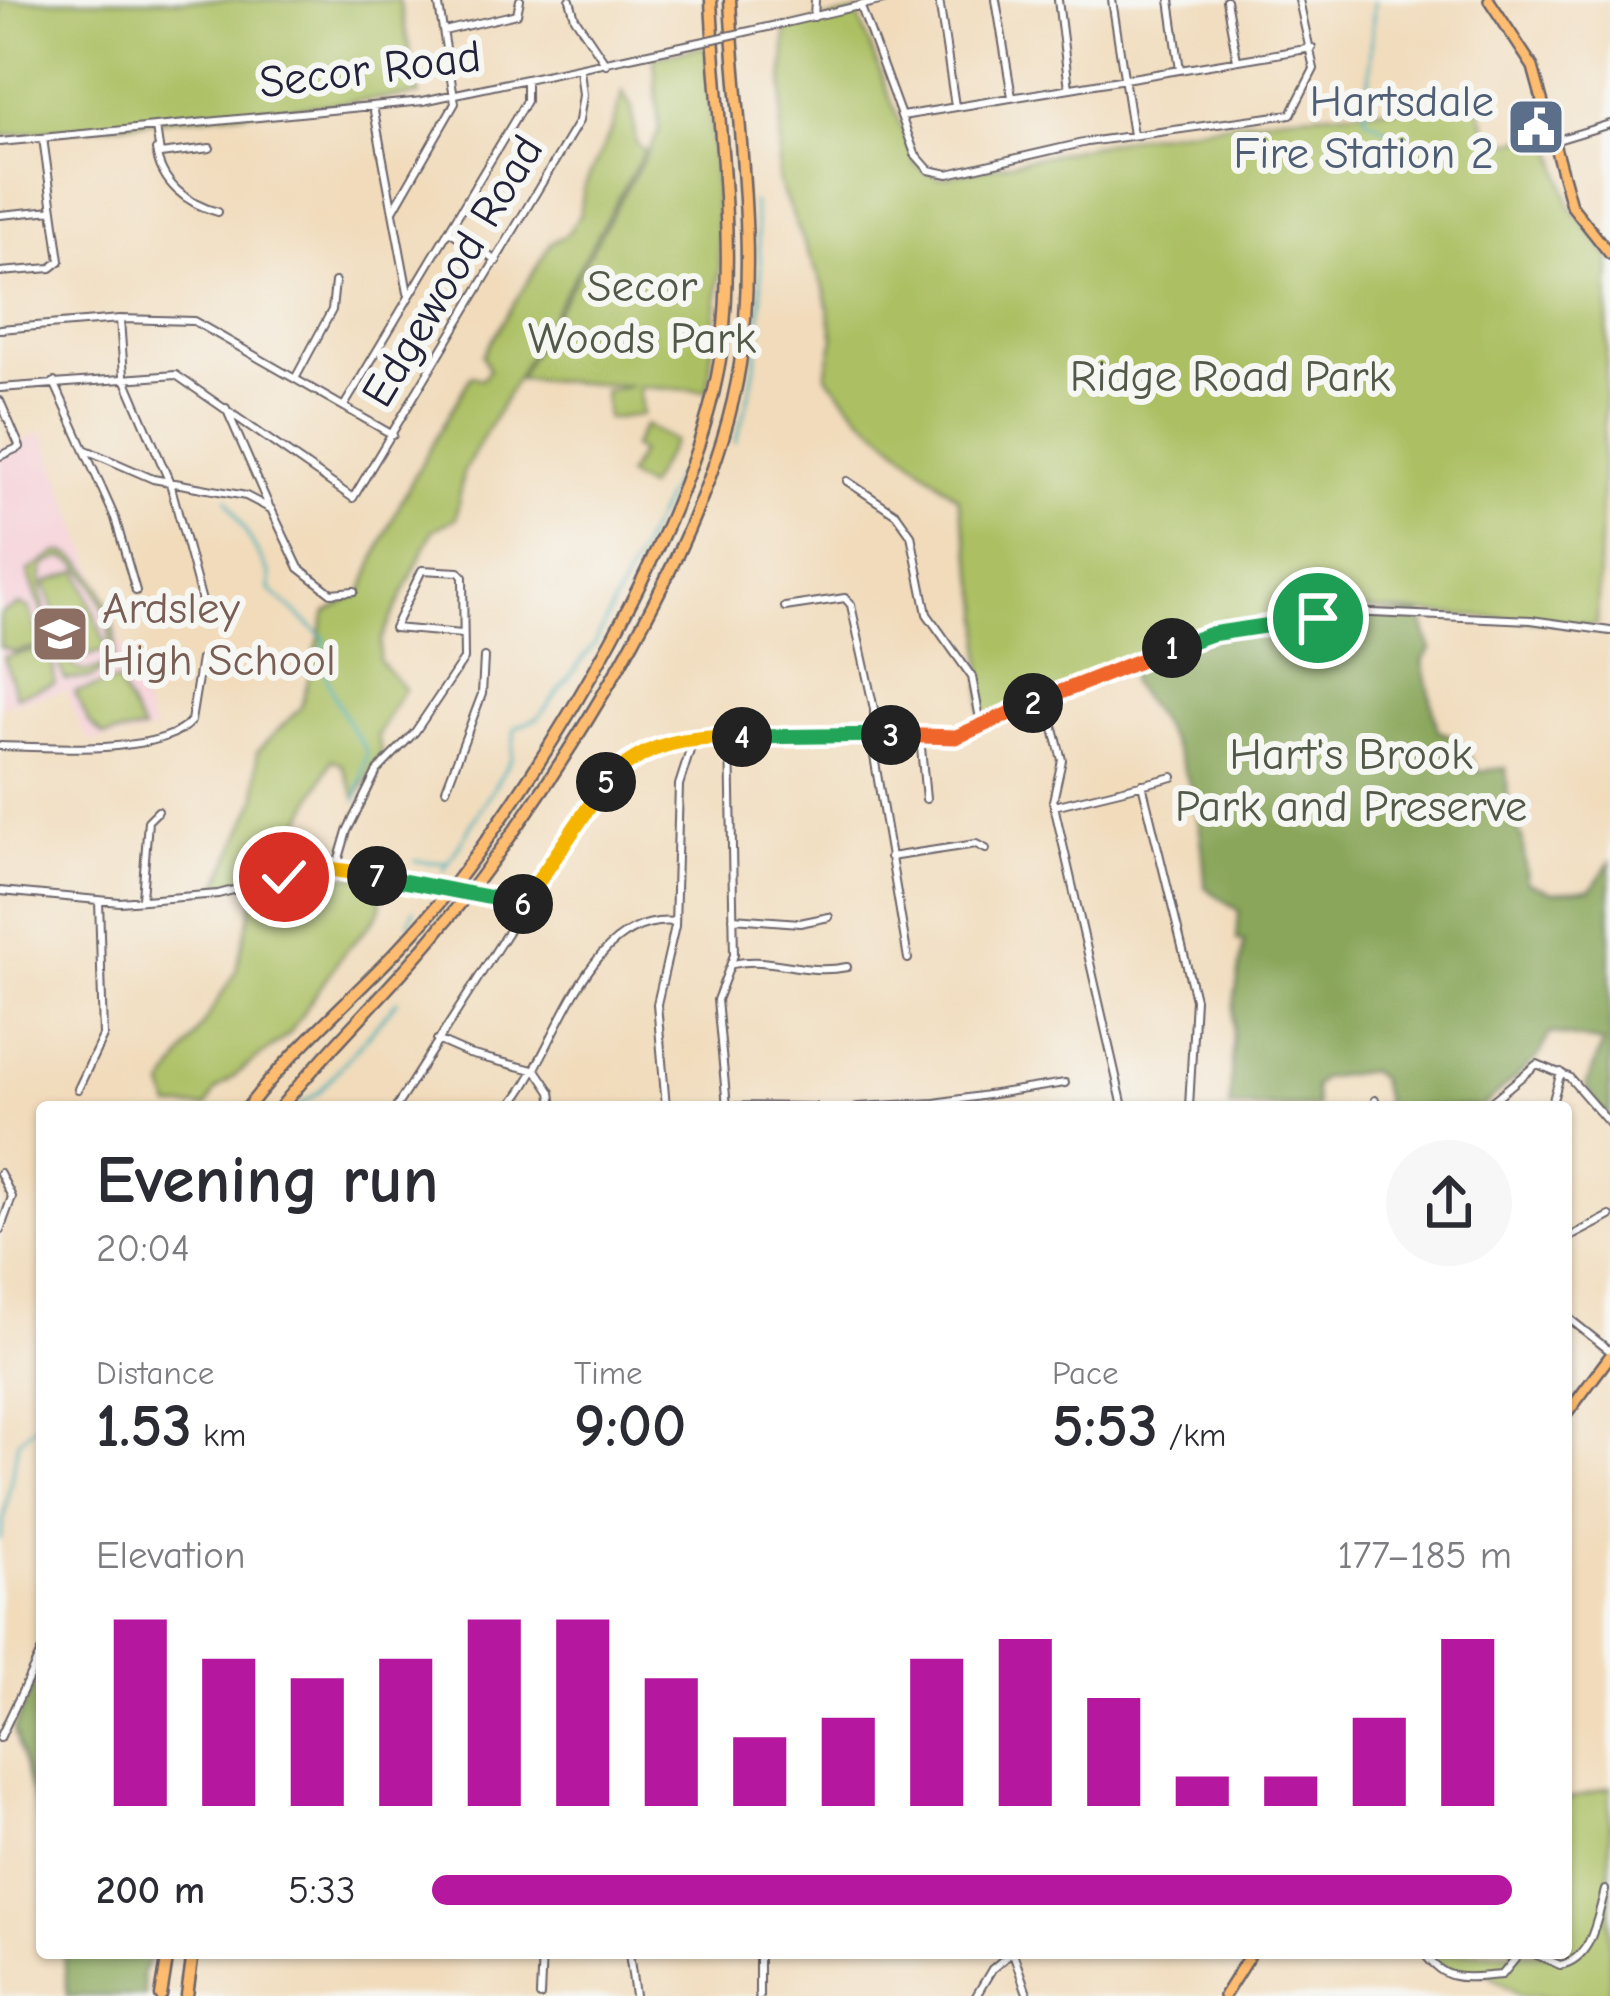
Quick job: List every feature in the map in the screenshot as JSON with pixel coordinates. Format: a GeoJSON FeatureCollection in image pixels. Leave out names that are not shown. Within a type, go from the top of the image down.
{"type":"FeatureCollection","features":[{"type":"Feature","properties":{"kind":"highway"},"geometry":{"type":"LineString","coordinates":[[254,1101],[400,948],[470,864],[604,646],[685,483],[714,396],[725,307],[711,0]]}},
{"type":"Feature","properties":{"kind":"highway"},"geometry":{"type":"LineString","coordinates":[[286,1101],[434,936],[521,820],[626,649],[705,485],[734,398],[744,326],[746,254],[730,0]]}},
{"type":"Feature","properties":{"kind":"highway"},"geometry":{"type":"LineString","coordinates":[[161,1996],[166,1959]]}},
{"type":"Feature","properties":{"kind":"highway"},"geometry":{"type":"LineString","coordinates":[[187,1996],[192,1959]]}},
{"type":"Feature","properties":{"kind":"main road"},"geometry":{"type":"LineString","coordinates":[[1490,0],[1533,67],[1570,205],[1610,254]]}},
{"type":"Feature","properties":{"kind":"main road"},"geometry":{"type":"LineString","coordinates":[[1572,1407],[1610,1353]]}},
{"type":"Feature","properties":{"kind":"main road"},"geometry":{"type":"LineString","coordinates":[[1224,1996],[1247,1959]]}},
{"type":"Feature","properties":{"kind":"street"},"geometry":{"type":"LineString","coordinates":[[393,212],[452,115],[455,96],[438,0]]}},
{"type":"Feature","properties":{"kind":"street"},"geometry":{"type":"LineString","coordinates":[[569,0],[582,30],[607,64]]}},
{"type":"Feature","properties":{"kind":"street"},"geometry":{"type":"LineString","coordinates":[[814,17],[815,0]]}},
{"type":"Feature","properties":{"kind":"street","name":"Secor Road"},"geometry":{"type":"LineString","coordinates":[[0,142],[455,96],[884,0]]}},
{"type":"Feature","properties":{"kind":"street"},"geometry":{"type":"LineString","coordinates":[[939,0],[955,106]]}},
{"type":"Feature","properties":{"kind":"street"},"geometry":{"type":"LineString","coordinates":[[996,0],[1012,97]]}},
{"type":"Feature","properties":{"kind":"street"},"geometry":{"type":"LineString","coordinates":[[1058,0],[1069,88]]}},
{"type":"Feature","properties":{"kind":"street"},"geometry":{"type":"LineString","coordinates":[[1112,0],[1133,135]]}},
{"type":"Feature","properties":{"kind":"street"},"geometry":{"type":"LineString","coordinates":[[1170,0],[1180,70]]}},
{"type":"Feature","properties":{"kind":"street"},"geometry":{"type":"LineString","coordinates":[[1226,0],[1237,60]]}},
{"type":"Feature","properties":{"kind":"street"},"geometry":{"type":"LineString","coordinates":[[861,7],[915,154],[932,172],[964,171],[1133,135],[1291,114],[1313,78],[1312,48],[1299,0]]}},
{"type":"Feature","properties":{"kind":"street"},"geometry":{"type":"LineString","coordinates":[[444,31],[517,14],[520,3]]}},
{"type":"Feature","properties":{"kind":"street"},"geometry":{"type":"LineString","coordinates":[[902,116],[1312,48]]}},
{"type":"Feature","properties":{"kind":"street","name":"Edgewood Road"},"geometry":{"type":"LineString","coordinates":[[225,407],[352,498],[579,121],[584,95],[580,70]]}},
{"type":"Feature","properties":{"kind":"street"},"geometry":{"type":"LineString","coordinates":[[344,406],[526,101],[526,81]]}},
{"type":"Feature","properties":{"kind":"street"},"geometry":{"type":"LineString","coordinates":[[373,106],[409,297]]}},
{"type":"Feature","properties":{"kind":"street"},"geometry":{"type":"LineString","coordinates":[[1555,141],[1610,124]]}},
{"type":"Feature","properties":{"kind":"street"},"geometry":{"type":"LineString","coordinates":[[155,127],[158,167],[181,196],[218,212]]}},
{"type":"Feature","properties":{"kind":"street"},"geometry":{"type":"LineString","coordinates":[[0,272],[51,268],[59,262],[43,138]]}},
{"type":"Feature","properties":{"kind":"street"},"geometry":{"type":"LineString","coordinates":[[156,150],[210,148]]}},
{"type":"Feature","properties":{"kind":"street"},"geometry":{"type":"LineString","coordinates":[[0,215],[53,209]]}},
{"type":"Feature","properties":{"kind":"street"},"geometry":{"type":"LineString","coordinates":[[448,230],[497,261]]}},
{"type":"Feature","properties":{"kind":"street"},"geometry":{"type":"LineString","coordinates":[[296,377],[332,310],[335,282]]}},
{"type":"Feature","properties":{"kind":"street"},"geometry":{"type":"LineString","coordinates":[[0,329],[120,319],[194,321],[393,435]]}},
{"type":"Feature","properties":{"kind":"street"},"geometry":{"type":"LineString","coordinates":[[120,319],[124,376],[170,483],[203,605]]}},
{"type":"Feature","properties":{"kind":"street"},"geometry":{"type":"LineString","coordinates":[[0,388],[176,375],[225,407],[271,509],[309,578],[331,593],[354,591]]}},
{"type":"Feature","properties":{"kind":"street"},"geometry":{"type":"LineString","coordinates":[[55,382],[115,518],[136,591]]}},
{"type":"Feature","properties":{"kind":"street"},"geometry":{"type":"LineString","coordinates":[[0,400],[20,447],[0,456]]}},
{"type":"Feature","properties":{"kind":"street"},"geometry":{"type":"LineString","coordinates":[[84,448],[170,483],[247,496],[271,509]]}},
{"type":"Feature","properties":{"kind":"street"},"geometry":{"type":"LineString","coordinates":[[847,482],[886,506],[907,527],[927,614],[972,677],[981,724]]}},
{"type":"Feature","properties":{"kind":"street"},"geometry":{"type":"LineString","coordinates":[[336,869],[347,831],[377,771],[416,732],[464,659],[459,572],[422,570],[394,628],[462,636]]}},
{"type":"Feature","properties":{"kind":"street"},"geometry":{"type":"LineString","coordinates":[[785,607],[831,598],[849,601],[874,710],[890,857],[908,959]]}},
{"type":"Feature","properties":{"kind":"street"},"geometry":{"type":"LineString","coordinates":[[399,1101],[599,789],[640,755],[673,739],[956,737],[1211,634],[1349,613],[1531,620],[1610,631]]}},
{"type":"Feature","properties":{"kind":"street"},"geometry":{"type":"LineString","coordinates":[[446,789],[482,694],[484,657]]}},
{"type":"Feature","properties":{"kind":"street"},"geometry":{"type":"LineString","coordinates":[[0,746],[84,748],[177,733],[191,721],[201,659]]}},
{"type":"Feature","properties":{"kind":"street"},"geometry":{"type":"LineString","coordinates":[[1046,698],[1062,760],[1054,806],[1122,1101]]}},
{"type":"Feature","properties":{"kind":"street"},"geometry":{"type":"LineString","coordinates":[[665,1101],[657,1052],[657,1004],[675,922],[675,819],[694,737]]}},
{"type":"Feature","properties":{"kind":"street"},"geometry":{"type":"LineString","coordinates":[[725,1101],[717,1000],[718,986],[733,964],[730,737]]}},
{"type":"Feature","properties":{"kind":"street"},"geometry":{"type":"LineString","coordinates":[[920,737],[926,800]]}},
{"type":"Feature","properties":{"kind":"street"},"geometry":{"type":"LineString","coordinates":[[1054,806],[1172,777]]}},
{"type":"Feature","properties":{"kind":"street"},"geometry":{"type":"LineString","coordinates":[[1142,784],[1196,999],[1189,1101]]}},
{"type":"Feature","properties":{"kind":"street"},"geometry":{"type":"LineString","coordinates":[[142,899],[148,821],[158,811]]}},
{"type":"Feature","properties":{"kind":"street"},"geometry":{"type":"LineString","coordinates":[[890,857],[976,844],[986,849]]}},
{"type":"Feature","properties":{"kind":"street"},"geometry":{"type":"LineString","coordinates":[[0,891],[142,899],[218,894],[307,871],[336,869],[525,905]]}},
{"type":"Feature","properties":{"kind":"street"},"geometry":{"type":"LineString","coordinates":[[78,1089],[103,1036],[99,900]]}},
{"type":"Feature","properties":{"kind":"street"},"geometry":{"type":"LineString","coordinates":[[734,918],[800,923],[829,917]]}},
{"type":"Feature","properties":{"kind":"street"},"geometry":{"type":"LineString","coordinates":[[514,1101],[537,1071],[562,1015],[603,953],[639,925],[675,922]]}},
{"type":"Feature","properties":{"kind":"street"},"geometry":{"type":"LineString","coordinates":[[733,964],[760,961],[806,972],[847,967]]}},
{"type":"Feature","properties":{"kind":"street"},"geometry":{"type":"LineString","coordinates":[[437,1040],[469,1054],[537,1071],[552,1101]]}},
{"type":"Feature","properties":{"kind":"street"},"geometry":{"type":"LineString","coordinates":[[1492,1101],[1537,1064],[1562,1072],[1610,1124]]}},
{"type":"Feature","properties":{"kind":"street"},"geometry":{"type":"LineString","coordinates":[[1553,1101],[1562,1072]]}},
{"type":"Feature","properties":{"kind":"street"},"geometry":{"type":"LineString","coordinates":[[948,1101],[1065,1083]]}},
{"type":"Feature","properties":{"kind":"street"},"geometry":{"type":"LineString","coordinates":[[0,1173],[12,1197],[0,1230]]}},
{"type":"Feature","properties":{"kind":"street"},"geometry":{"type":"LineString","coordinates":[[1572,1236],[1610,1216]]}},
{"type":"Feature","properties":{"kind":"street"},"geometry":{"type":"LineString","coordinates":[[1572,1321],[1610,1353]]}},
{"type":"Feature","properties":{"kind":"street"},"geometry":{"type":"LineString","coordinates":[[0,1738],[36,1663]]}},
{"type":"Feature","properties":{"kind":"street"},"geometry":{"type":"LineString","coordinates":[[1546,1959],[1560,1965],[1576,1959],[1590,1941],[1605,1890]]}},
{"type":"Feature","properties":{"kind":"street"},"geometry":{"type":"LineString","coordinates":[[539,1996],[542,1959]]}},
{"type":"Feature","properties":{"kind":"street"},"geometry":{"type":"LineString","coordinates":[[629,1959],[634,1996]]}},
{"type":"Feature","properties":{"kind":"street"},"geometry":{"type":"LineString","coordinates":[[759,1996],[760,1959]]}},
{"type":"Feature","properties":{"kind":"street"},"geometry":{"type":"LineString","coordinates":[[976,1996],[992,1969],[1004,1959]]}},
{"type":"Feature","properties":{"kind":"street"},"geometry":{"type":"LineString","coordinates":[[1014,1959],[1028,1996]]}},
{"type":"Feature","properties":{"kind":"street"},"geometry":{"type":"LineString","coordinates":[[1430,1959],[1446,1976],[1462,1981],[1502,1975],[1515,1959]]}},
{"type":"Feature","properties":{"kind":"shaded area","name":"Ardsley High School"},"geometry":{"type":"Polygon","coordinates":[[[43,432],[154,730],[142,735],[92,741],[81,728],[65,690],[0,706],[0,450],[43,432]]]}},
{"type":"Feature","properties":{"kind":"green space"},"geometry":{"type":"Polygon","coordinates":[[[0,0],[399,0],[419,95],[0,136],[0,0]]]}},
{"type":"Feature","properties":{"kind":"green space","name":"Ridge Road Park"},"geometry":{"type":"Polygon","coordinates":[[[857,12],[916,165],[939,178],[1139,136],[1286,115],[1478,103],[1490,139],[1503,143],[1551,135],[1570,207],[1610,258],[1597,625],[1354,608],[1218,629],[981,720],[982,607],[958,498],[860,415],[826,375],[834,338],[825,291],[778,182],[786,28],[857,12]]]}},
{"type":"Feature","properties":{"kind":"green space","name":"Secor Woods Park"},"geometry":{"type":"Polygon","coordinates":[[[706,46],[720,268],[708,391],[639,387],[642,415],[607,419],[604,391],[631,386],[518,379],[659,132],[654,57],[706,46]]]}},
{"type":"Feature","properties":{"kind":"green space"},"geometry":{"type":"Polygon","coordinates":[[[623,92],[632,108],[636,143],[645,151],[463,473],[456,518],[433,530],[381,640],[379,660],[404,689],[377,736],[382,752],[356,798],[342,765],[332,759],[276,871],[217,887],[257,798],[257,751],[301,707],[326,612],[362,593],[440,429],[471,376],[482,379],[489,369],[483,355],[551,243],[567,234],[580,214],[584,187],[611,131],[623,92]]]}},
{"type":"Feature","properties":{"kind":"green space"},"geometry":{"type":"Polygon","coordinates":[[[645,425],[674,441],[647,488],[627,476],[640,452],[632,447],[645,425]]]}},
{"type":"Feature","properties":{"kind":"green space"},"geometry":{"type":"Polygon","coordinates":[[[58,552],[84,565],[111,615],[112,664],[92,678],[65,680],[28,572],[58,552]],[[61,558],[45,565],[42,597],[63,657],[76,668],[91,671],[107,662],[109,634],[93,584],[73,562],[61,558]]]}},
{"type":"Feature","properties":{"kind":"green space"},"geometry":{"type":"Polygon","coordinates":[[[79,571],[107,649],[71,662],[45,583],[79,571]]]}},
{"type":"Feature","properties":{"kind":"green space"},"geometry":{"type":"Polygon","coordinates":[[[20,605],[30,609],[40,646],[14,652],[0,647],[0,614],[20,605]]]}},
{"type":"Feature","properties":{"kind":"green space","name":"Hart's Brook Park and Preserve"},"geometry":{"type":"Polygon","coordinates":[[[1354,615],[1421,615],[1431,650],[1423,661],[1438,731],[1456,737],[1479,771],[1506,768],[1509,814],[1522,837],[1527,882],[1552,892],[1591,889],[1610,862],[1610,1122],[1586,1085],[1603,1043],[1550,1033],[1538,1057],[1489,1101],[1385,1101],[1380,1079],[1370,1071],[1322,1078],[1314,1088],[1316,1101],[1230,1101],[1234,1003],[1244,941],[1237,940],[1239,911],[1205,887],[1200,829],[1188,779],[1165,731],[1131,684],[1130,674],[1194,643],[1354,615]]]}},
{"type":"Feature","properties":{"kind":"green space"},"geometry":{"type":"Polygon","coordinates":[[[36,650],[53,664],[55,683],[16,696],[4,657],[36,650]]]}},
{"type":"Feature","properties":{"kind":"green space"},"geometry":{"type":"Polygon","coordinates":[[[117,681],[143,731],[104,736],[89,723],[75,692],[117,681]]]}},
{"type":"Feature","properties":{"kind":"green space"},"geometry":{"type":"Polygon","coordinates":[[[314,872],[379,879],[381,908],[342,955],[289,1034],[216,1090],[210,1101],[168,1101],[164,1087],[236,971],[257,887],[314,872]]]}},
{"type":"Feature","properties":{"kind":"green space"},"geometry":{"type":"Polygon","coordinates":[[[36,1680],[36,1812],[14,1729],[36,1680]]]}},
{"type":"Feature","properties":{"kind":"green space"},"geometry":{"type":"Polygon","coordinates":[[[1610,1787],[1610,1996],[1521,1996],[1486,1972],[1455,1972],[1442,1966],[1434,1959],[1572,1959],[1572,1798],[1610,1787]]]}},
{"type":"Feature","properties":{"kind":"green space"},"geometry":{"type":"Polygon","coordinates":[[[64,1959],[150,1959],[142,1974],[145,1996],[67,1996],[64,1959]]]}},
{"type":"Feature","properties":{"kind":"waterway"},"geometry":{"type":"LineString","coordinates":[[1369,84],[1374,0]]}},
{"type":"Feature","properties":{"kind":"waterway"},"geometry":{"type":"LineString","coordinates":[[1367,93],[1365,117],[1401,138]]}},
{"type":"Feature","properties":{"kind":"waterway"},"geometry":{"type":"LineString","coordinates":[[735,442],[752,382],[760,323],[753,202]]}},
{"type":"Feature","properties":{"kind":"waterway"},"geometry":{"type":"LineString","coordinates":[[444,870],[512,757],[515,728],[538,718],[595,643],[676,476]]}},
{"type":"Feature","properties":{"kind":"waterway"},"geometry":{"type":"LineString","coordinates":[[227,499],[270,575],[270,590],[325,639],[329,682],[367,752],[356,801]]}},
{"type":"Feature","properties":{"kind":"waterway"},"geometry":{"type":"LineString","coordinates":[[415,861],[448,863]]}},
{"type":"Feature","properties":{"kind":"waterway"},"geometry":{"type":"LineString","coordinates":[[409,923],[414,910]]}},
{"type":"Feature","properties":{"kind":"waterway"},"geometry":{"type":"LineString","coordinates":[[306,1101],[319,1092],[397,1001]]}},
{"type":"Feature","properties":{"kind":"waterway"},"geometry":{"type":"LineString","coordinates":[[0,1539],[18,1441],[36,1424]]}},
{"type":"Feature","properties":{"kind":"place","name":"Hartsdale Fire Station 2"},"geometry":{"type":"Point","coordinates":[1536,127]}},
{"type":"Feature","properties":{"kind":"place","name":"Ardsley High School"},"geometry":{"type":"Point","coordinates":[60,634]}},
{"type":"Feature","properties":{"kind":"route"},"geometry":{"type":"LineString","coordinates":[[284,877],[336,869],[525,905],[599,789],[660,743],[687,737],[812,734],[956,737],[1203,636],[1318,618]]}}]}
